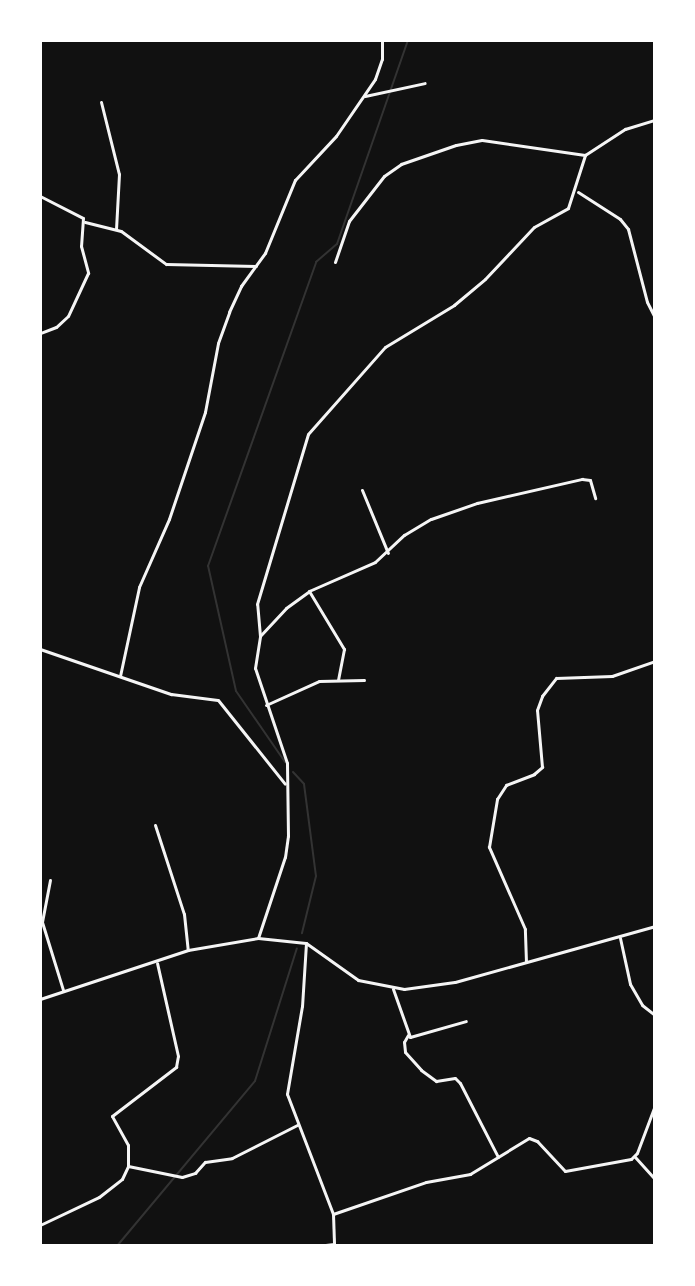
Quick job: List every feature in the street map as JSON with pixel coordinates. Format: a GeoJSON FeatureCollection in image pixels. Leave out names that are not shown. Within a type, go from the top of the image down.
{"type":"FeatureCollection","features":[{"type":"Feature","properties":{"kind":"street"},"geometry":{"type":"LineString","coordinates":[[120,676],[142,579],[169,519],[205,412],[221,331],[235,295],[257,266],[295,180],[336,136],[365,96],[380,69],[382,40]]}},
{"type":"Feature","properties":{"kind":"street"},"geometry":{"type":"LineString","coordinates":[[365,96],[425,83]]}},
{"type":"Feature","properties":{"kind":"street"},"geometry":{"type":"LineString","coordinates":[[101,102],[119,174],[116,229]]}},
{"type":"Feature","properties":{"kind":"street"},"geometry":{"type":"LineString","coordinates":[[335,262],[349,221],[384,176],[401,164],[456,145],[482,140],[585,155],[625,129],[655,120]]}},
{"type":"Feature","properties":{"kind":"street"},"geometry":{"type":"LineString","coordinates":[[258,938],[285,857],[288,836],[287,763],[255,668],[260,636],[256,614],[260,590],[312,427],[385,347],[464,297],[534,227],[568,208],[576,191],[585,155]]}},
{"type":"Feature","properties":{"kind":"street"},"geometry":{"type":"LineString","coordinates":[[576,191],[608,210],[628,229],[647,302],[655,318]]}},
{"type":"Feature","properties":{"kind":"street"},"geometry":{"type":"LineString","coordinates":[[40,196],[77,214],[85,222],[116,229],[166,264],[257,266]]}},
{"type":"Feature","properties":{"kind":"street"},"geometry":{"type":"LineString","coordinates":[[40,333],[56,327],[68,316],[87,279],[80,238],[85,222]]}},
{"type":"Feature","properties":{"kind":"street"},"geometry":{"type":"LineString","coordinates":[[260,636],[286,608],[309,591],[375,562],[418,525],[477,503],[582,479],[590,480],[595,498]]}},
{"type":"Feature","properties":{"kind":"street"},"geometry":{"type":"LineString","coordinates":[[362,490],[388,553]]}},
{"type":"Feature","properties":{"kind":"street"},"geometry":{"type":"LineString","coordinates":[[309,591],[344,649],[338,679]]}},
{"type":"Feature","properties":{"kind":"street"},"geometry":{"type":"LineString","coordinates":[[40,649],[171,694],[218,700],[285,784]]}},
{"type":"Feature","properties":{"kind":"street"},"geometry":{"type":"LineString","coordinates":[[526,962],[525,929],[489,847],[497,799],[506,785],[534,774],[542,767],[537,710],[542,696],[556,678],[612,676],[655,661]]}},
{"type":"Feature","properties":{"kind":"street"},"geometry":{"type":"LineString","coordinates":[[266,705],[319,681],[364,680]]}},
{"type":"Feature","properties":{"kind":"street"},"geometry":{"type":"LineString","coordinates":[[155,825],[184,914],[188,950]]}},
{"type":"Feature","properties":{"kind":"street"},"geometry":{"type":"LineString","coordinates":[[50,880],[41,921],[63,990]]}},
{"type":"Feature","properties":{"kind":"street"},"geometry":{"type":"LineString","coordinates":[[40,999],[157,963],[188,950],[258,938],[306,943],[358,980],[393,989],[455,982],[655,926]]}},
{"type":"Feature","properties":{"kind":"street"},"geometry":{"type":"LineString","coordinates":[[620,937],[630,984],[642,1005],[655,1015]]}},
{"type":"Feature","properties":{"kind":"street"},"geometry":{"type":"LineString","coordinates":[[306,943],[302,1006],[287,1084],[298,1125],[333,1214],[334,1245],[317,1246]]}},
{"type":"Feature","properties":{"kind":"street"},"geometry":{"type":"LineString","coordinates":[[40,1225],[110,1190],[122,1179],[128,1166],[128,1145],[112,1116],[172,1071],[178,1062],[157,963]]}},
{"type":"Feature","properties":{"kind":"street"},"geometry":{"type":"LineString","coordinates":[[393,989],[408,1035],[404,1042],[405,1052],[436,1081],[458,1080],[498,1157]]}},
{"type":"Feature","properties":{"kind":"street"},"geometry":{"type":"LineString","coordinates":[[408,1035],[414,1037],[466,1021]]}},
{"type":"Feature","properties":{"kind":"street"},"geometry":{"type":"LineString","coordinates":[[635,1157],[655,1105]]}},
{"type":"Feature","properties":{"kind":"street"},"geometry":{"type":"LineString","coordinates":[[128,1166],[182,1177],[195,1173],[205,1162],[238,1156],[298,1125]]}},
{"type":"Feature","properties":{"kind":"street"},"geometry":{"type":"LineString","coordinates":[[333,1214],[426,1182],[470,1174],[533,1138],[565,1171],[635,1157]]}},
{"type":"Feature","properties":{"kind":"street"},"geometry":{"type":"LineString","coordinates":[[635,1157],[655,1179]]}},
{"type":"Feature","properties":{"kind":"waterway"},"geometry":{"type":"LineString","coordinates":[[285,762],[236,691],[208,566],[316,262],[337,244],[408,40]]}},
{"type":"Feature","properties":{"kind":"waterway"},"geometry":{"type":"LineString","coordinates":[[293,772],[304,784],[316,876],[302,933]]}},
{"type":"Feature","properties":{"kind":"waterway"},"geometry":{"type":"LineString","coordinates":[[117,1246],[255,1081],[297,948]]}}]}
